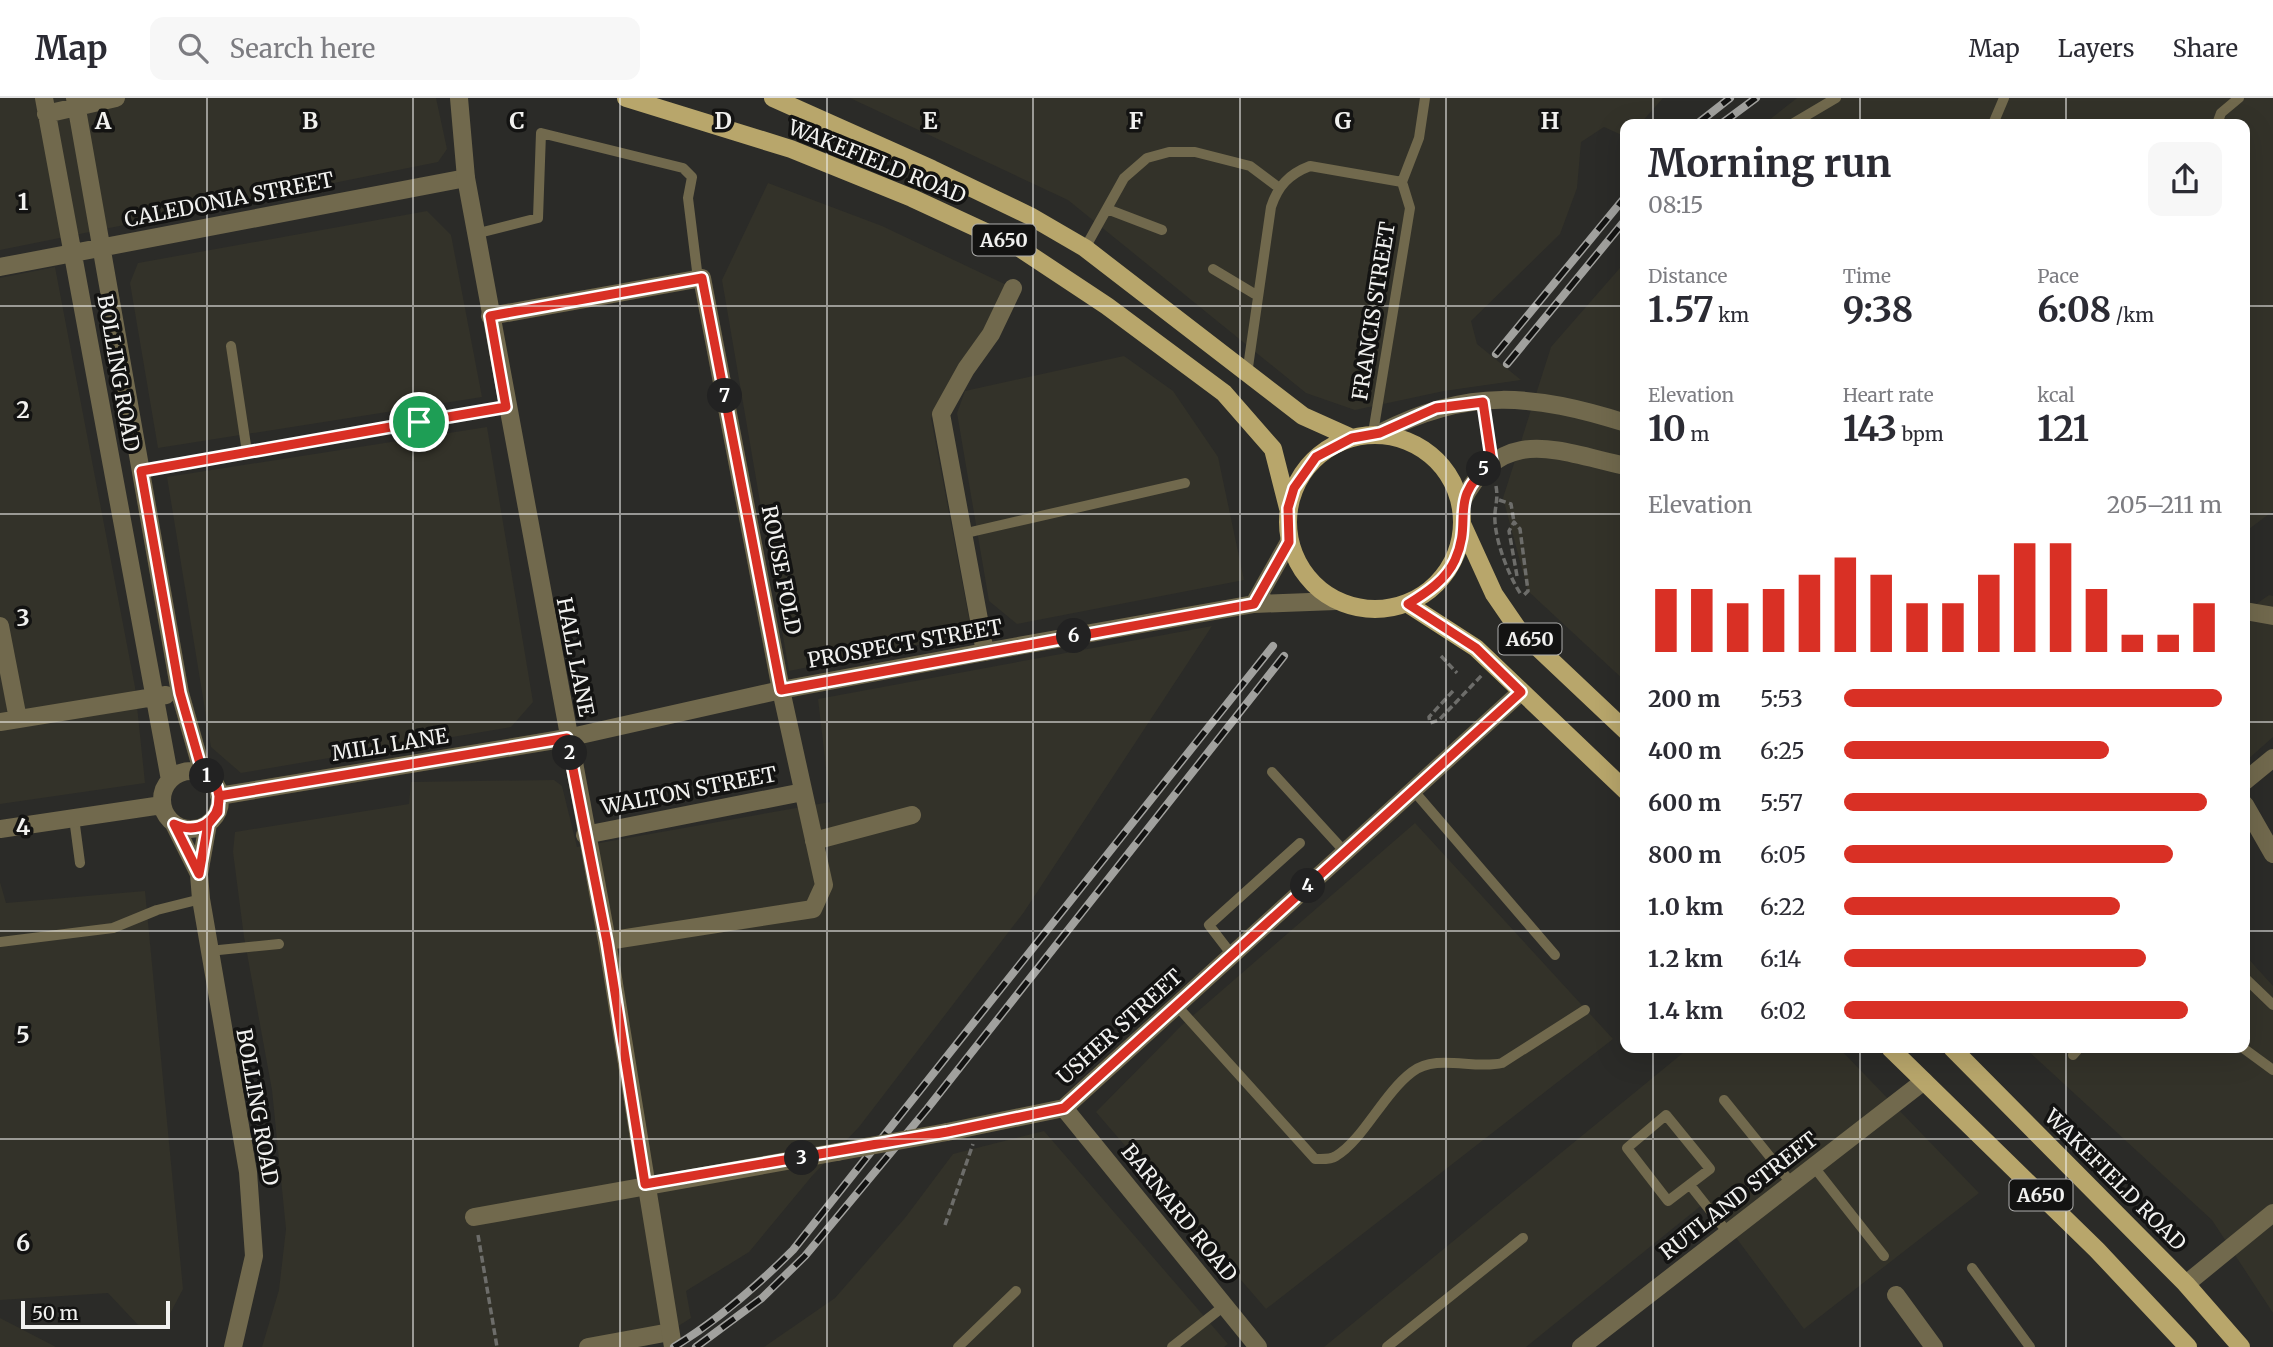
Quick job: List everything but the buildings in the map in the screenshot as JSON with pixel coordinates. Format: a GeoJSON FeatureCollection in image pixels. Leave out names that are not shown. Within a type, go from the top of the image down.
{"type":"FeatureCollection","features":[{"type":"Feature","properties":{"kind":"main road","name":"WAKEFIELD ROAD"},"geometry":{"type":"LineString","coordinates":[[626,98],[791,149],[912,198],[1018,247],[1107,306],[1224,393],[1273,449],[1288,508]]}},
{"type":"Feature","properties":{"kind":"main road","name":"WAKEFIELD ROAD"},"geometry":{"type":"LineString","coordinates":[[773,98],[932,169],[1085,247],[1303,416],[1352,438]]}},
{"type":"Feature","properties":{"kind":"main road","name":"A650"},"geometry":{"type":"LineString","coordinates":[[1377,433],[1400,437],[1425,449],[1449,474],[1461,503],[1463,526],[1455,561],[1431,591],[1408,604],[1375,610],[1336,601],[1306,576],[1289,542],[1288,508],[1294,488],[1316,457],[1352,438],[1377,433]]}},
{"type":"Feature","properties":{"kind":"main road","name":"A650"},"geometry":{"type":"LineString","coordinates":[[1463,526],[1494,594],[1518,629],[1620,725]]}},
{"type":"Feature","properties":{"kind":"main road","name":"A650"},"geometry":{"type":"LineString","coordinates":[[1408,604],[1476,648],[1620,785]]}},
{"type":"Feature","properties":{"kind":"main road","name":"A650"},"geometry":{"type":"LineString","coordinates":[[1895,1053],[2097,1250],[2188,1347]]}},
{"type":"Feature","properties":{"kind":"main road","name":"WAKEFIELD ROAD"},"geometry":{"type":"LineString","coordinates":[[1957,1053],[2186,1284],[2241,1347]]}},
{"type":"Feature","properties":{"kind":"street"},"geometry":{"type":"LineString","coordinates":[[45,106],[116,98]]}},
{"type":"Feature","properties":{"kind":"street","name":"HALL LANE"},"geometry":{"type":"LineString","coordinates":[[459,98],[466,178],[475,234],[607,942],[672,1340]]}},
{"type":"Feature","properties":{"kind":"street","name":"BOLLING ROAD"},"geometry":{"type":"LineString","coordinates":[[76,102],[180,693],[203,774]]}},
{"type":"Feature","properties":{"kind":"street","name":"BOLLING ROAD"},"geometry":{"type":"LineString","coordinates":[[45,106],[170,780]]}},
{"type":"Feature","properties":{"kind":"street","name":"CALEDONIA STREET"},"geometry":{"type":"LineString","coordinates":[[0,267],[466,178]]}},
{"type":"Feature","properties":{"kind":"street"},"geometry":{"type":"LineString","coordinates":[[490,316],[700,278]]}},
{"type":"Feature","properties":{"kind":"street","name":"ROUSE FOLD"},"geometry":{"type":"LineString","coordinates":[[607,942],[813,909],[824,885],[781,690],[700,278]]}},
{"type":"Feature","properties":{"kind":"street"},"geometry":{"type":"LineString","coordinates":[[985,652],[941,414],[966,369],[991,334],[1013,288]]}},
{"type":"Feature","properties":{"kind":"street"},"geometry":{"type":"LineString","coordinates":[[1377,433],[1436,408],[1511,399],[1569,405],[1620,421]]}},
{"type":"Feature","properties":{"kind":"street"},"geometry":{"type":"LineString","coordinates":[[1461,503],[1476,476],[1499,457],[1527,448],[1620,465]]}},
{"type":"Feature","properties":{"kind":"street"},"geometry":{"type":"LineString","coordinates":[[1254,604],[1289,542]]}},
{"type":"Feature","properties":{"kind":"street","name":"PROSPECT STREET"},"geometry":{"type":"LineString","coordinates":[[567,738],[781,690],[1254,604],[1336,601]]}},
{"type":"Feature","properties":{"kind":"street"},"geometry":{"type":"LineString","coordinates":[[2250,612],[2273,615]]}},
{"type":"Feature","properties":{"kind":"street"},"geometry":{"type":"LineString","coordinates":[[0,626],[9,721],[180,693]]}},
{"type":"Feature","properties":{"kind":"street","name":"USHER STREET"},"geometry":{"type":"LineString","coordinates":[[474,1217],[645,1184],[980,1126],[1064,1108],[1521,692]]}},
{"type":"Feature","properties":{"kind":"street","name":"MILL LANE"},"geometry":{"type":"LineString","coordinates":[[219,796],[567,738]]}},
{"type":"Feature","properties":{"kind":"street"},"geometry":{"type":"LineString","coordinates":[[2250,777],[2273,758]]}},
{"type":"Feature","properties":{"kind":"street"},"geometry":{"type":"LineString","coordinates":[[186,772],[203,774],[217,787],[218,812],[208,824],[191,829],[174,824],[162,805],[165,787],[170,780],[186,772]]}},
{"type":"Feature","properties":{"kind":"street","name":"WALTON STREET"},"geometry":{"type":"LineString","coordinates":[[585,835],[803,792]]}},
{"type":"Feature","properties":{"kind":"street"},"geometry":{"type":"LineString","coordinates":[[0,829],[162,805]]}},
{"type":"Feature","properties":{"kind":"street"},"geometry":{"type":"LineString","coordinates":[[2250,814],[2273,854]]}},
{"type":"Feature","properties":{"kind":"street"},"geometry":{"type":"LineString","coordinates":[[814,841],[912,815]]}},
{"type":"Feature","properties":{"kind":"street","name":"BOLLING ROAD"},"geometry":{"type":"LineString","coordinates":[[174,824],[199,874]]}},
{"type":"Feature","properties":{"kind":"street","name":"BOLLING ROAD"},"geometry":{"type":"LineString","coordinates":[[208,824],[192,901],[209,951],[248,1172],[254,1256],[233,1347]]}},
{"type":"Feature","properties":{"kind":"street","name":"RUTLAND STREET"},"geometry":{"type":"LineString","coordinates":[[1581,1347],[1924,1081]]}},
{"type":"Feature","properties":{"kind":"street","name":"BARNARD ROAD"},"geometry":{"type":"LineString","coordinates":[[1064,1108],[1258,1347]]}},
{"type":"Feature","properties":{"kind":"street"},"geometry":{"type":"LineString","coordinates":[[2186,1284],[2273,1213]]}},
{"type":"Feature","properties":{"kind":"street"},"geometry":{"type":"LineString","coordinates":[[1896,1295],[1934,1347]]}},
{"type":"Feature","properties":{"kind":"street"},"geometry":{"type":"LineString","coordinates":[[588,1347],[672,1340]]}},
{"type":"Feature","properties":{"kind":"lane"},"geometry":{"type":"LineString","coordinates":[[1247,375],[1271,207],[1278,187],[1296,172],[1310,166],[1402,182],[1419,138],[1425,98]]}},
{"type":"Feature","properties":{"kind":"lane"},"geometry":{"type":"LineString","coordinates":[[1800,119],[1836,98]]}},
{"type":"Feature","properties":{"kind":"lane"},"geometry":{"type":"LineString","coordinates":[[1995,119],[2004,98]]}},
{"type":"Feature","properties":{"kind":"lane"},"geometry":{"type":"LineString","coordinates":[[2219,119],[2221,113],[2239,98]]}},
{"type":"Feature","properties":{"kind":"lane"},"geometry":{"type":"LineString","coordinates":[[475,234],[538,218],[541,133],[683,168],[692,177],[688,198],[700,278]]}},
{"type":"Feature","properties":{"kind":"lane"},"geometry":{"type":"LineString","coordinates":[[1085,247],[1124,178],[1147,158],[1169,152],[1195,152],[1250,166],[1278,187]]}},
{"type":"Feature","properties":{"kind":"lane","name":"FRANCIS STREET"},"geometry":{"type":"LineString","coordinates":[[1377,433],[1410,208],[1402,182]]}},
{"type":"Feature","properties":{"kind":"lane"},"geometry":{"type":"LineString","coordinates":[[1107,209],[1162,230]]}},
{"type":"Feature","properties":{"kind":"lane"},"geometry":{"type":"LineString","coordinates":[[1213,269],[1258,296]]}},
{"type":"Feature","properties":{"kind":"lane"},"geometry":{"type":"LineString","coordinates":[[231,346],[247,452]]}},
{"type":"Feature","properties":{"kind":"lane"},"geometry":{"type":"LineString","coordinates":[[141,471],[506,407]]}},
{"type":"Feature","properties":{"kind":"lane"},"geometry":{"type":"LineString","coordinates":[[962,534],[1185,483]]}},
{"type":"Feature","properties":{"kind":"lane"},"geometry":{"type":"LineString","coordinates":[[1272,772],[1345,852]]}},
{"type":"Feature","properties":{"kind":"lane"},"geometry":{"type":"LineString","coordinates":[[1413,790],[1555,955]]}},
{"type":"Feature","properties":{"kind":"lane"},"geometry":{"type":"LineString","coordinates":[[74,818],[80,863]]}},
{"type":"Feature","properties":{"kind":"lane"},"geometry":{"type":"LineString","coordinates":[[1232,956],[1209,925],[1300,843]]}},
{"type":"Feature","properties":{"kind":"lane"},"geometry":{"type":"LineString","coordinates":[[0,942],[113,928],[192,901]]}},
{"type":"Feature","properties":{"kind":"lane"},"geometry":{"type":"LineString","coordinates":[[209,951],[279,944]]}},
{"type":"Feature","properties":{"kind":"lane"},"geometry":{"type":"LineString","coordinates":[[2250,983],[2273,1005]]}},
{"type":"Feature","properties":{"kind":"lane"},"geometry":{"type":"LineString","coordinates":[[1177,1006],[1315,1159],[1333,1158],[1345,1149],[1372,1113],[1410,1073],[1422,1065],[1490,1066],[1502,1063],[1585,1010]]}},
{"type":"Feature","properties":{"kind":"lane"},"geometry":{"type":"LineString","coordinates":[[2249,1053],[2273,1070]]}},
{"type":"Feature","properties":{"kind":"lane"},"geometry":{"type":"LineString","coordinates":[[1724,1100],[1792,1184]]}},
{"type":"Feature","properties":{"kind":"lane"},"geometry":{"type":"LineString","coordinates":[[1667,1115],[1710,1169],[1690,1185],[1668,1201],[1627,1148],[1667,1115]]}},
{"type":"Feature","properties":{"kind":"lane"},"geometry":{"type":"LineString","coordinates":[[1814,1167],[1884,1256]]}},
{"type":"Feature","properties":{"kind":"lane"},"geometry":{"type":"LineString","coordinates":[[1690,1185],[1728,1233]]}},
{"type":"Feature","properties":{"kind":"lane"},"geometry":{"type":"LineString","coordinates":[[1387,1347],[1523,1238]]}},
{"type":"Feature","properties":{"kind":"lane"},"geometry":{"type":"LineString","coordinates":[[1972,1268],[2030,1347]]}},
{"type":"Feature","properties":{"kind":"lane"},"geometry":{"type":"LineString","coordinates":[[958,1347],[1016,1291]]}},
{"type":"Feature","properties":{"kind":"lane"},"geometry":{"type":"LineString","coordinates":[[1172,1347],[1224,1306]]}},
{"type":"Feature","properties":{"kind":"path"},"geometry":{"type":"LineString","coordinates":[[1483,402],[1499,500],[1495,515],[1508,576],[1522,596]]}},
{"type":"Feature","properties":{"kind":"path"},"geometry":{"type":"LineString","coordinates":[[1499,500],[1511,504],[1514,522],[1509,531],[1517,576]]}},
{"type":"Feature","properties":{"kind":"path"},"geometry":{"type":"LineString","coordinates":[[1506,610],[1528,591],[1519,525],[1514,522]]}},
{"type":"Feature","properties":{"kind":"path"},"geometry":{"type":"LineString","coordinates":[[1441,656],[1457,673]]}},
{"type":"Feature","properties":{"kind":"path"},"geometry":{"type":"LineString","coordinates":[[1453,691],[1429,717],[1430,723],[1439,720],[1493,664]]}},
{"type":"Feature","properties":{"kind":"path"},"geometry":{"type":"LineString","coordinates":[[944,1225],[980,1126]]}},
{"type":"Feature","properties":{"kind":"path"},"geometry":{"type":"LineString","coordinates":[[474,1217],[497,1347]]}},
{"type":"Feature","properties":{"kind":"shaded area"},"geometry":{"type":"Polygon","coordinates":[[[0,98],[436,98],[447,149],[438,162],[0,250],[0,98]]]}},
{"type":"Feature","properties":{"kind":"shaded area"},"geometry":{"type":"Polygon","coordinates":[[[850,98],[1663,98],[1644,119],[1620,119],[1620,134],[1604,127],[1581,142],[1577,188],[1560,234],[1471,321],[1477,344],[1521,380],[1444,391],[1355,410],[1306,393],[1068,200],[850,98]]]}},
{"type":"Feature","properties":{"kind":"shaded area"},"geometry":{"type":"Polygon","coordinates":[[[1797,98],[2273,98],[2273,511],[2250,528],[2250,119],[1770,119],[1797,98]]]}},
{"type":"Feature","properties":{"kind":"shaded area"},"geometry":{"type":"Polygon","coordinates":[[[768,183],[882,226],[1013,288],[967,353],[931,418],[972,634],[789,671],[722,280],[768,183]]]}},
{"type":"Feature","properties":{"kind":"shaded area"},"geometry":{"type":"Polygon","coordinates":[[[427,211],[451,235],[482,397],[158,448],[130,283],[138,263],[427,211]]]}},
{"type":"Feature","properties":{"kind":"shaded area"},"geometry":{"type":"Polygon","coordinates":[[[55,267],[135,687],[145,783],[0,804],[0,278],[55,267]]]}},
{"type":"Feature","properties":{"kind":"shaded area"},"geometry":{"type":"Polygon","coordinates":[[[1620,268],[1620,676],[1528,591],[1503,498],[1551,347],[1620,268]]]}},
{"type":"Feature","properties":{"kind":"shaded area"},"geometry":{"type":"Polygon","coordinates":[[[1124,356],[1173,391],[1218,457],[1244,580],[1017,624],[989,601],[957,413],[965,391],[1124,356]]]}},
{"type":"Feature","properties":{"kind":"shaded area"},"geometry":{"type":"Polygon","coordinates":[[[487,427],[533,702],[511,727],[241,773],[211,747],[167,477],[487,427]]]}},
{"type":"Feature","properties":{"kind":"shaded area"},"geometry":{"type":"Polygon","coordinates":[[[2269,595],[2273,596],[2273,737],[2250,758],[2250,608],[2269,595]]]}},
{"type":"Feature","properties":{"kind":"shaded area"},"geometry":{"type":"Polygon","coordinates":[[[1212,626],[1024,912],[859,1127],[812,1176],[749,1252],[686,1291],[691,1318],[645,1347],[262,1347],[279,1290],[286,1229],[272,1090],[244,937],[233,852],[235,832],[409,804],[411,782],[554,780],[562,786],[577,847],[830,802],[818,699],[1212,626]]]}},
{"type":"Feature","properties":{"kind":"shaded area"},"geometry":{"type":"Polygon","coordinates":[[[1415,823],[1613,1039],[1266,1309],[1096,1112],[1181,1026],[1415,823]]]}},
{"type":"Feature","properties":{"kind":"shaded area"},"geometry":{"type":"Polygon","coordinates":[[[0,882],[6,903],[145,891],[183,1289],[163,1327],[140,1327],[108,1293],[0,1300],[0,882]]]}},
{"type":"Feature","properties":{"kind":"shaded area"},"geometry":{"type":"Polygon","coordinates":[[[2250,961],[2273,986],[2273,1313],[2212,1220],[2030,1053],[2250,1053],[2250,961]]]}},
{"type":"Feature","properties":{"kind":"shaded area"},"geometry":{"type":"Polygon","coordinates":[[[1683,1053],[1844,1053],[1979,1193],[1804,1329],[1708,1200],[1526,1347],[1324,1347],[1683,1053]]]}},
{"type":"Feature","properties":{"kind":"shaded area"},"geometry":{"type":"Polygon","coordinates":[[[1044,1131],[1228,1344],[1224,1347],[764,1347],[835,1298],[905,1218],[953,1154],[1044,1131]]]}},
{"type":"Feature","properties":{"kind":"shaded area"},"geometry":{"type":"Polygon","coordinates":[[[0,1318],[56,1347],[0,1347],[0,1318]]]}},
{"type":"Feature","properties":{"kind":"railway"},"geometry":{"type":"LineString","coordinates":[[1703,119],[1730,98]]}},
{"type":"Feature","properties":{"kind":"railway"},"geometry":{"type":"LineString","coordinates":[[1728,119],[1756,98]]}},
{"type":"Feature","properties":{"kind":"railway"},"geometry":{"type":"LineString","coordinates":[[1496,354],[1620,203]]}},
{"type":"Feature","properties":{"kind":"railway"},"geometry":{"type":"LineString","coordinates":[[1507,364],[1620,226]]}},
{"type":"Feature","properties":{"kind":"railway"},"geometry":{"type":"LineString","coordinates":[[674,1347],[736,1302],[793,1250],[1273,646]]}},
{"type":"Feature","properties":{"kind":"railway"},"geometry":{"type":"LineString","coordinates":[[696,1347],[762,1298],[805,1256],[927,1109],[1284,656]]}},
{"type":"Feature","properties":{"kind":"route"},"geometry":{"type":"LineString","coordinates":[[419,422],[141,471],[180,693],[203,774],[217,787],[219,796],[218,812],[213,818],[208,824],[199,874],[174,824],[191,829],[208,824],[213,818],[218,812],[220,804],[219,796],[567,738],[607,942],[645,1184],[837,1152],[1064,1108],[1521,692],[1476,648],[1408,604],[1431,591],[1455,561],[1463,526],[1461,503],[1476,476],[1492,463],[1483,402],[1436,408],[1380,433],[1352,438],[1316,457],[1294,488],[1288,508],[1289,542],[1254,604],[781,690],[702,278],[490,316],[506,407],[419,422]]}}]}
